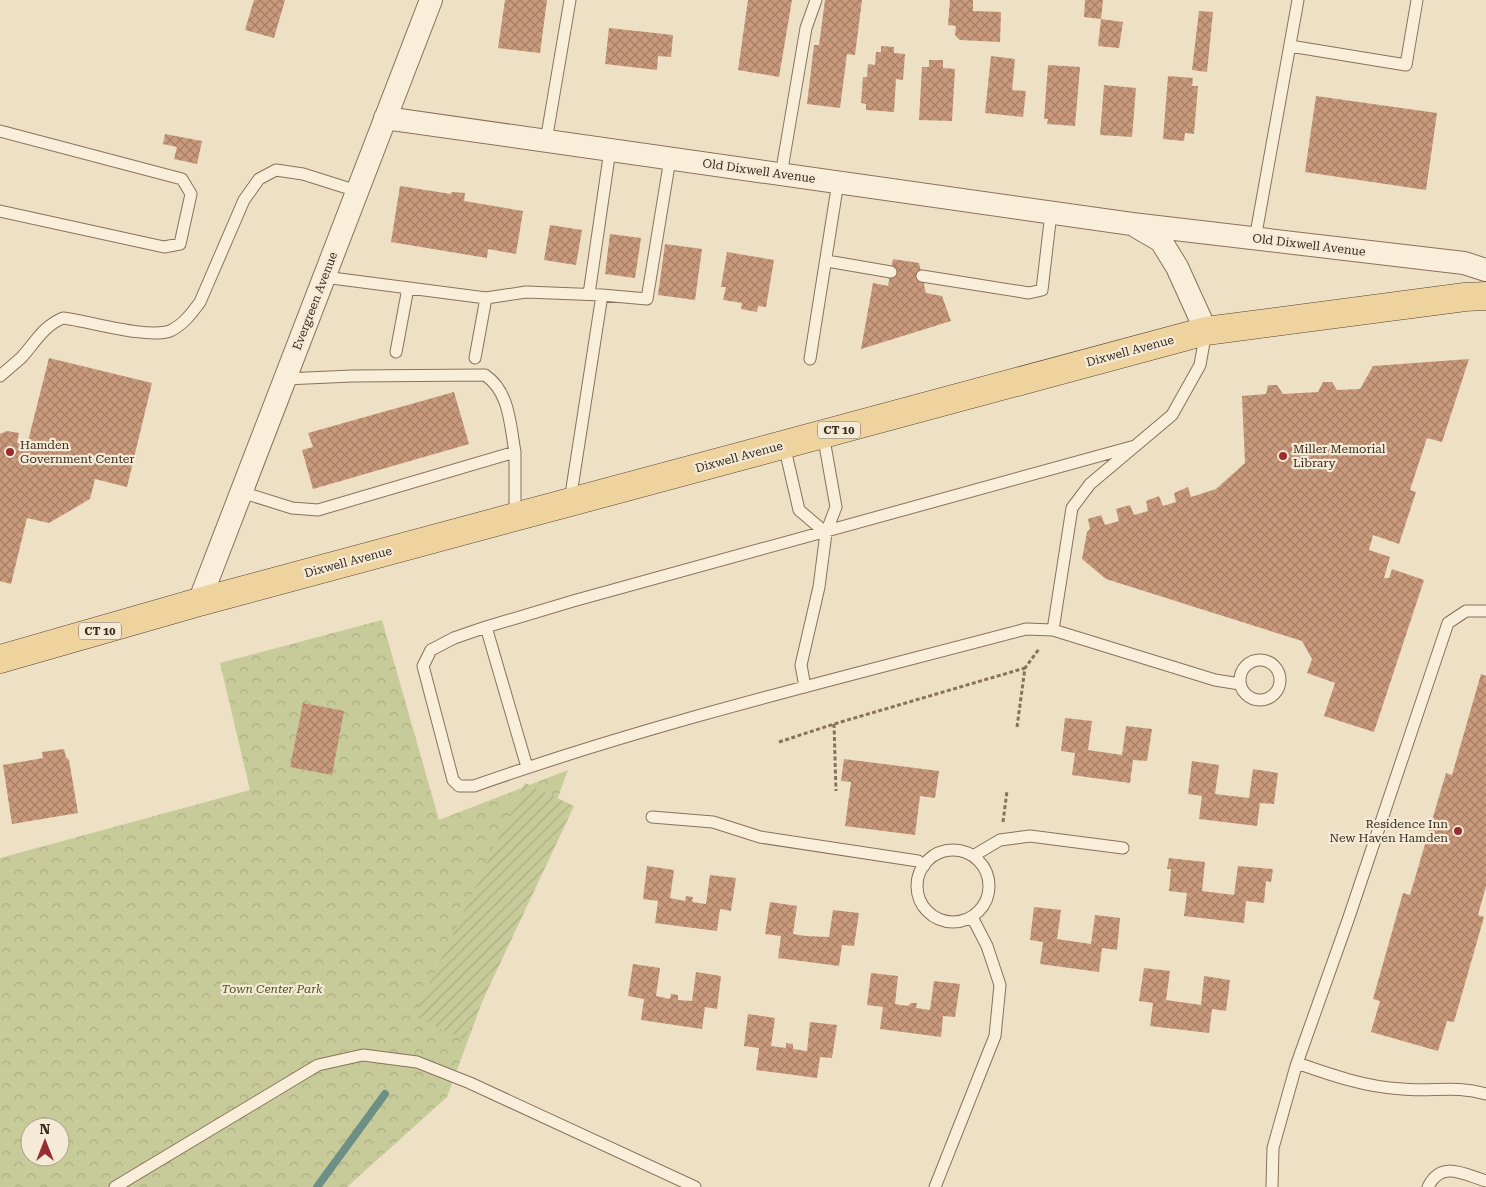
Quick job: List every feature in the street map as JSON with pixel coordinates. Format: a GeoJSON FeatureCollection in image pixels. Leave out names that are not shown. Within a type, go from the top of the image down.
{"type":"FeatureCollection","features":[{"type":"Feature","properties":{"kind":"main road","name":"Dixwell Avenue"},"geometry":{"type":"LineString","coordinates":[[0,659],[199,602],[1206,331],[1465,297],[1486,296]]}},
{"type":"Feature","properties":{"kind":"street","name":"Evergreen Avenue"},"geometry":{"type":"LineString","coordinates":[[199,602],[431,0]]}},
{"type":"Feature","properties":{"kind":"street","name":"Old Dixwell Avenue"},"geometry":{"type":"LineString","coordinates":[[385,118],[1132,224],[1464,263],[1486,270]]}},
{"type":"Feature","properties":{"kind":"street","name":"Old Dixwell Avenue"},"geometry":{"type":"LineString","coordinates":[[1132,224],[1160,241],[1177,267],[1206,331]]}},
{"type":"Feature","properties":{"kind":"lane"},"geometry":{"type":"LineString","coordinates":[[546,141],[570,0]]}},
{"type":"Feature","properties":{"kind":"lane"},"geometry":{"type":"LineString","coordinates":[[781,174],[806,28],[816,0]]}},
{"type":"Feature","properties":{"kind":"lane"},"geometry":{"type":"LineString","coordinates":[[1255,239],[1298,0]]}},
{"type":"Feature","properties":{"kind":"lane"},"geometry":{"type":"LineString","coordinates":[[1290,46],[1406,65],[1417,0]]}},
{"type":"Feature","properties":{"kind":"lane"},"geometry":{"type":"LineString","coordinates":[[0,131],[182,179],[192,194],[180,244],[164,247],[0,211]]}},
{"type":"Feature","properties":{"kind":"lane"},"geometry":{"type":"LineString","coordinates":[[590,294],[610,150]]}},
{"type":"Feature","properties":{"kind":"lane"},"geometry":{"type":"LineString","coordinates":[[324,277],[486,298],[526,292],[590,294],[647,299],[670,159]]}},
{"type":"Feature","properties":{"kind":"lane"},"geometry":{"type":"LineString","coordinates":[[0,376],[42,331],[52,323],[63,318],[148,333],[169,331],[180,324],[190,316],[200,302],[244,200],[259,178],[276,170],[303,174],[357,191]]}},
{"type":"Feature","properties":{"kind":"lane"},"geometry":{"type":"LineString","coordinates":[[810,359],[838,182]]}},
{"type":"Feature","properties":{"kind":"lane"},"geometry":{"type":"LineString","coordinates":[[922,276],[1028,293],[1042,290],[1051,213]]}},
{"type":"Feature","properties":{"kind":"lane"},"geometry":{"type":"LineString","coordinates":[[827,261],[891,272]]}},
{"type":"Feature","properties":{"kind":"lane"},"geometry":{"type":"LineString","coordinates":[[396,352],[408,288]]}},
{"type":"Feature","properties":{"kind":"lane"},"geometry":{"type":"LineString","coordinates":[[570,503],[602,295]]}},
{"type":"Feature","properties":{"kind":"lane"},"geometry":{"type":"LineString","coordinates":[[475,358],[486,298]]}},
{"type":"Feature","properties":{"kind":"lane"},"geometry":{"type":"LineString","coordinates":[[1053,630],[1072,508],[1090,484],[1172,415],[1200,365],[1206,331]]}},
{"type":"Feature","properties":{"kind":"lane"},"geometry":{"type":"LineString","coordinates":[[0,360],[12,365]]}},
{"type":"Feature","properties":{"kind":"lane"},"geometry":{"type":"LineString","coordinates":[[285,379],[352,376],[485,375],[497,383],[506,402],[515,452],[515,518]]}},
{"type":"Feature","properties":{"kind":"lane"},"geometry":{"type":"LineString","coordinates":[[805,687],[801,665],[819,587],[826,534],[836,507],[823,434]]}},
{"type":"Feature","properties":{"kind":"lane"},"geometry":{"type":"LineString","coordinates":[[784,445],[799,510],[826,534]]}},
{"type":"Feature","properties":{"kind":"lane"},"geometry":{"type":"LineString","coordinates":[[1135,446],[826,534],[573,601],[454,638],[431,650],[423,666],[453,780],[459,786],[474,786],[612,740],[1026,629],[1053,630],[1216,680],[1240,684]]}},
{"type":"Feature","properties":{"kind":"lane"},"geometry":{"type":"LineString","coordinates":[[241,492],[292,508],[318,510],[515,452]]}},
{"type":"Feature","properties":{"kind":"lane"},"geometry":{"type":"LineString","coordinates":[[1272,1187],[1273,1148],[1297,1063],[1348,920],[1448,623],[1466,611],[1486,612]]}},
{"type":"Feature","properties":{"kind":"lane"},"geometry":{"type":"LineString","coordinates":[[486,628],[527,767]]}},
{"type":"Feature","properties":{"kind":"lane"},"geometry":{"type":"LineString","coordinates":[[652,817],[713,822],[760,836],[918,861],[924,866]]}},
{"type":"Feature","properties":{"kind":"lane"},"geometry":{"type":"LineString","coordinates":[[973,856],[1000,840],[1030,836],[1123,848]]}},
{"type":"Feature","properties":{"kind":"lane"},"geometry":{"type":"LineString","coordinates":[[946,851],[960,851],[973,856],[986,870],[989,889],[982,907],[972,916],[959,921],[950,921],[936,917],[929,912],[921,901],[917,888],[919,874],[934,856],[946,851]]}},
{"type":"Feature","properties":{"kind":"lane"},"geometry":{"type":"LineString","coordinates":[[935,1187],[995,1036],[1000,986],[986,946],[972,916]]}},
{"type":"Feature","properties":{"kind":"lane"},"geometry":{"type":"LineString","coordinates":[[115,1187],[318,1065],[363,1055],[417,1062],[470,1083],[695,1187]]}},
{"type":"Feature","properties":{"kind":"lane"},"geometry":{"type":"LineString","coordinates":[[1297,1063],[1350,1081],[1402,1090],[1467,1088],[1486,1094]]}},
{"type":"Feature","properties":{"kind":"lane"},"geometry":{"type":"LineString","coordinates":[[1428,1187],[1435,1174],[1448,1170],[1486,1181]]}},
{"type":"Feature","properties":{"kind":"path"},"geometry":{"type":"LineString","coordinates":[[779,742],[1025,668],[1017,727]]}},
{"type":"Feature","properties":{"kind":"path"},"geometry":{"type":"LineString","coordinates":[[834,724],[836,791]]}},
{"type":"Feature","properties":{"kind":"path"},"geometry":{"type":"LineString","coordinates":[[1000,840],[1007,791]]}},
{"type":"Feature","properties":{"kind":"green space","name":"Town Center Park"},"geometry":{"type":"Polygon","coordinates":[[[382,620],[439,820],[568,770],[447,1097],[347,1187],[0,1187],[0,858],[250,790],[220,663],[382,620]]]}},
{"type":"Feature","properties":{"kind":"green space"},"geometry":{"type":"Polygon","coordinates":[[[525,783],[574,806],[464,1040],[414,1016],[525,783]]]}},
{"type":"Feature","properties":{"kind":"building"},"geometry":{"type":"Polygon","coordinates":[[[254,0],[285,0],[274,38],[245,30],[254,0]]]}},
{"type":"Feature","properties":{"kind":"building"},"geometry":{"type":"Polygon","coordinates":[[[505,0],[547,0],[540,53],[498,48],[505,0]]]}},
{"type":"Feature","properties":{"kind":"building"},"geometry":{"type":"Polygon","coordinates":[[[748,0],[792,0],[779,77],[738,70],[748,0]]]}},
{"type":"Feature","properties":{"kind":"building"},"geometry":{"type":"Polygon","coordinates":[[[825,0],[862,0],[855,55],[847,54],[840,108],[807,104],[814,45],[819,45],[825,0]]]}},
{"type":"Feature","properties":{"kind":"building"},"geometry":{"type":"Polygon","coordinates":[[[950,0],[973,0],[973,11],[1001,12],[1000,42],[960,40],[955,35],[956,26],[948,25],[950,0]]]}},
{"type":"Feature","properties":{"kind":"building"},"geometry":{"type":"Polygon","coordinates":[[[1085,0],[1103,0],[1101,19],[1084,17],[1085,0]]]}},
{"type":"Feature","properties":{"kind":"building"},"geometry":{"type":"Polygon","coordinates":[[[1199,11],[1213,12],[1207,72],[1192,70],[1199,11]]]}},
{"type":"Feature","properties":{"kind":"building"},"geometry":{"type":"Polygon","coordinates":[[[1101,19],[1123,22],[1119,48],[1098,46],[1101,19]]]}},
{"type":"Feature","properties":{"kind":"building"},"geometry":{"type":"Polygon","coordinates":[[[609,28],[673,35],[671,57],[658,56],[657,70],[605,64],[609,28]]]}},
{"type":"Feature","properties":{"kind":"building"},"geometry":{"type":"Polygon","coordinates":[[[881,46],[894,47],[894,53],[905,54],[903,80],[896,79],[894,112],[866,110],[866,104],[861,103],[863,77],[867,77],[868,64],[875,65],[876,52],[881,52],[881,46]]]}},
{"type":"Feature","properties":{"kind":"building"},"geometry":{"type":"Polygon","coordinates":[[[991,56],[1015,59],[1012,90],[1026,91],[1023,117],[985,113],[991,56]]]}},
{"type":"Feature","properties":{"kind":"building"},"geometry":{"type":"Polygon","coordinates":[[[929,60],[943,60],[943,68],[955,69],[952,121],[919,120],[922,67],[929,67],[929,60]]]}},
{"type":"Feature","properties":{"kind":"building"},"geometry":{"type":"Polygon","coordinates":[[[1048,65],[1080,67],[1075,126],[1047,124],[1048,119],[1044,119],[1048,65]]]}},
{"type":"Feature","properties":{"kind":"building"},"geometry":{"type":"Polygon","coordinates":[[[1168,76],[1193,78],[1192,86],[1198,86],[1194,134],[1185,133],[1184,141],[1163,139],[1168,76]]]}},
{"type":"Feature","properties":{"kind":"building"},"geometry":{"type":"Polygon","coordinates":[[[1104,85],[1136,88],[1132,137],[1100,135],[1104,85]]]}},
{"type":"Feature","properties":{"kind":"building"},"geometry":{"type":"Polygon","coordinates":[[[1316,96],[1437,113],[1426,190],[1305,172],[1316,96]]]}},
{"type":"Feature","properties":{"kind":"building"},"geometry":{"type":"Polygon","coordinates":[[[165,134],[202,141],[197,164],[174,159],[177,147],[163,144],[165,134]]]}},
{"type":"Feature","properties":{"kind":"building"},"geometry":{"type":"Polygon","coordinates":[[[400,186],[451,194],[452,192],[465,193],[464,201],[523,211],[516,254],[488,249],[487,258],[391,242],[400,186]]]}},
{"type":"Feature","properties":{"kind":"building"},"geometry":{"type":"Polygon","coordinates":[[[550,225],[582,230],[576,265],[544,260],[550,225]]]}},
{"type":"Feature","properties":{"kind":"building"},"geometry":{"type":"Polygon","coordinates":[[[610,234],[641,238],[635,278],[605,274],[610,234]]]}},
{"type":"Feature","properties":{"kind":"building"},"geometry":{"type":"Polygon","coordinates":[[[665,244],[702,249],[695,300],[658,295],[665,244]]]}},
{"type":"Feature","properties":{"kind":"building"},"geometry":{"type":"Polygon","coordinates":[[[727,252],[774,260],[766,307],[758,306],[757,312],[741,309],[742,303],[723,300],[726,287],[721,287],[727,252]]]}},
{"type":"Feature","properties":{"kind":"building"},"geometry":{"type":"Polygon","coordinates":[[[893,259],[919,263],[926,293],[942,296],[951,321],[861,349],[873,283],[888,286],[893,259]]]}},
{"type":"Feature","properties":{"kind":"building"},"geometry":{"type":"Polygon","coordinates":[[[49,358],[152,383],[127,487],[95,479],[90,499],[49,523],[27,518],[11,584],[0,581],[0,434],[7,431],[19,433],[17,443],[27,445],[49,358]]]}},
{"type":"Feature","properties":{"kind":"building"},"geometry":{"type":"Polygon","coordinates":[[[1469,359],[1442,442],[1427,438],[1410,490],[1416,492],[1399,544],[1373,535],[1369,550],[1390,557],[1384,578],[1389,578],[1392,569],[1424,580],[1374,732],[1324,716],[1335,683],[1307,673],[1312,659],[1302,641],[1106,579],[1082,559],[1087,532],[1090,529],[1088,519],[1101,515],[1105,525],[1119,521],[1116,509],[1130,505],[1134,515],[1148,511],[1146,501],[1159,496],[1163,506],[1176,502],[1174,493],[1188,487],[1191,497],[1216,489],[1245,463],[1242,396],[1266,394],[1268,385],[1277,385],[1283,394],[1318,392],[1323,382],[1332,382],[1337,390],[1360,389],[1373,366],[1469,359]]]}},
{"type":"Feature","properties":{"kind":"building"},"geometry":{"type":"Polygon","coordinates":[[[454,392],[469,444],[313,489],[302,450],[313,447],[308,433],[454,392]]]}},
{"type":"Feature","properties":{"kind":"building","name":"Residence Inn New Haven Hamden"},"geometry":{"type":"Polygon","coordinates":[[[1481,674],[1486,676],[1486,886],[1478,915],[1484,917],[1454,1022],[1447,1021],[1438,1051],[1371,1032],[1380,1001],[1373,999],[1403,893],[1410,895],[1446,773],[1452,775],[1481,674]]]}},
{"type":"Feature","properties":{"kind":"building"},"geometry":{"type":"Polygon","coordinates":[[[303,703],[344,711],[332,775],[290,767],[303,703]]]}},
{"type":"Feature","properties":{"kind":"building"},"geometry":{"type":"Polygon","coordinates":[[[1065,718],[1092,721],[1088,750],[1122,755],[1126,726],[1152,729],[1147,761],[1133,760],[1130,783],[1072,775],[1075,753],[1061,751],[1065,718]]]}},
{"type":"Feature","properties":{"kind":"building"},"geometry":{"type":"Polygon","coordinates":[[[64,749],[69,760],[78,813],[12,824],[3,765],[43,758],[42,752],[64,749]]]}},
{"type":"Feature","properties":{"kind":"building"},"geometry":{"type":"Polygon","coordinates":[[[844,759],[939,771],[935,798],[920,796],[915,835],[845,826],[851,782],[841,781],[844,759]]]}},
{"type":"Feature","properties":{"kind":"building"},"geometry":{"type":"Polygon","coordinates":[[[1192,761],[1219,765],[1215,794],[1249,798],[1253,769],[1278,773],[1274,804],[1260,803],[1257,826],[1199,819],[1202,796],[1188,794],[1192,761]]]}},
{"type":"Feature","properties":{"kind":"building"},"geometry":{"type":"Polygon","coordinates":[[[1169,858],[1205,862],[1202,891],[1234,895],[1238,866],[1273,869],[1271,882],[1266,881],[1264,903],[1246,901],[1244,923],[1184,916],[1187,893],[1169,891],[1171,869],[1167,869],[1169,858]]]}},
{"type":"Feature","properties":{"kind":"building"},"geometry":{"type":"Polygon","coordinates":[[[647,866],[674,870],[670,898],[685,901],[686,896],[693,897],[692,902],[706,904],[710,875],[736,878],[731,911],[720,909],[717,931],[655,923],[658,901],[643,899],[647,866]]]}},
{"type":"Feature","properties":{"kind":"building"},"geometry":{"type":"Polygon","coordinates":[[[770,902],[797,906],[793,934],[806,936],[829,937],[833,910],[859,913],[854,946],[842,945],[839,966],[778,958],[781,936],[765,934],[770,902]]]}},
{"type":"Feature","properties":{"kind":"building"},"geometry":{"type":"Polygon","coordinates":[[[1034,907],[1061,910],[1057,939],[1091,944],[1095,915],[1120,918],[1117,950],[1102,948],[1099,972],[1040,964],[1043,942],[1030,940],[1034,907]]]}},
{"type":"Feature","properties":{"kind":"building"},"geometry":{"type":"Polygon","coordinates":[[[633,964],[660,968],[656,996],[670,999],[671,994],[678,995],[678,1000],[692,1001],[696,972],[721,976],[717,1009],[705,1007],[702,1029],[641,1020],[644,999],[628,996],[633,964]]]}},
{"type":"Feature","properties":{"kind":"building"},"geometry":{"type":"Polygon","coordinates":[[[1144,968],[1170,971],[1166,1000],[1201,1005],[1204,976],[1230,980],[1226,1011],[1212,1009],[1209,1033],[1150,1026],[1153,1003],[1139,1001],[1144,968]]]}},
{"type":"Feature","properties":{"kind":"building"},"geometry":{"type":"Polygon","coordinates":[[[871,973],[898,976],[895,1004],[908,1006],[911,1003],[917,1003],[916,1008],[930,1010],[934,981],[960,984],[955,1017],[943,1016],[941,1037],[880,1029],[883,1007],[867,1005],[871,973]]]}},
{"type":"Feature","properties":{"kind":"building"},"geometry":{"type":"Polygon","coordinates":[[[748,1014],[775,1018],[771,1046],[786,1048],[786,1043],[793,1044],[793,1049],[807,1051],[810,1022],[837,1025],[832,1058],[820,1057],[817,1078],[756,1070],[759,1048],[744,1046],[748,1014]]]}},
{"type":"Feature","properties":{"kind":"waterway"},"geometry":{"type":"LineString","coordinates":[[317,1187],[385,1094]]}},
{"type":"Feature","properties":{"kind":"place","name":"Hamden Government Center"},"geometry":{"type":"Point","coordinates":[10,452]}},
{"type":"Feature","properties":{"kind":"place","name":"Miller Memorial Library"},"geometry":{"type":"Point","coordinates":[1283,456]}},
{"type":"Feature","properties":{"kind":"place","name":"Residence Inn New Haven Hamden"},"geometry":{"type":"Point","coordinates":[1458,831]}}]}
